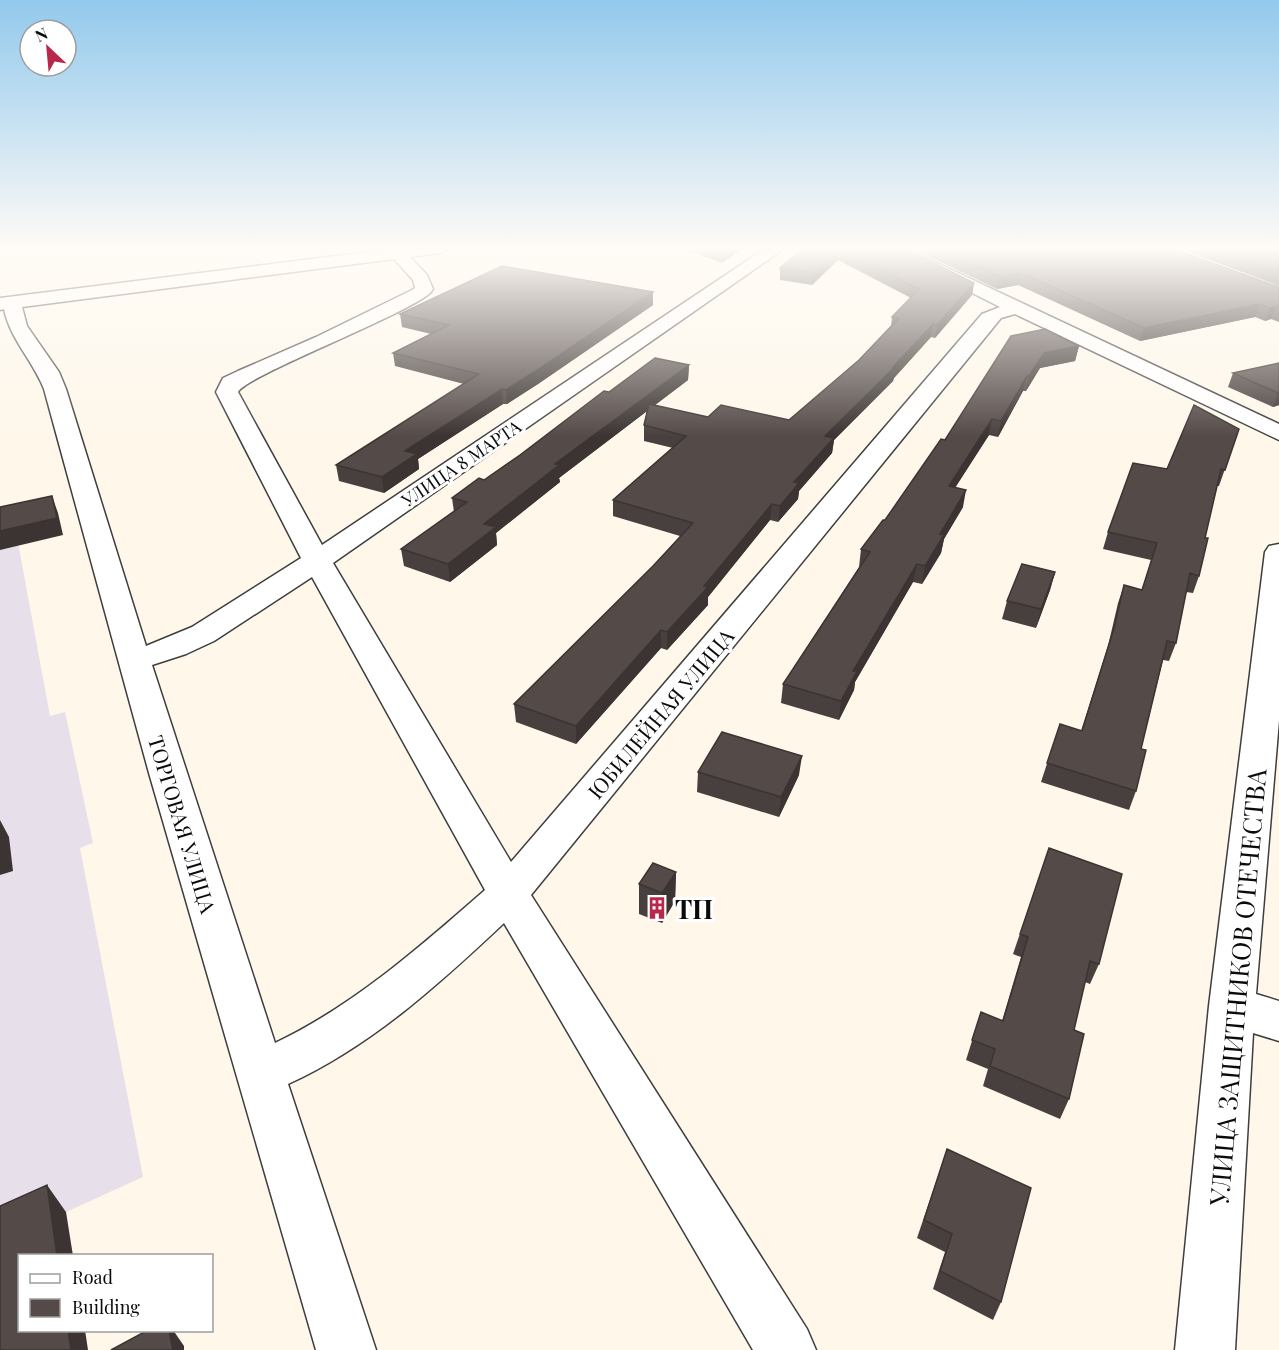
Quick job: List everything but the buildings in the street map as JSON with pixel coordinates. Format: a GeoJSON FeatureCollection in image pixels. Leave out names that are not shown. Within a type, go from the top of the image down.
{"type":"FeatureCollection","features":[{"type":"Feature","properties":{"kind":"street","name":"ТОРГОВАЯ УЛИЦА"},"geometry":{"type":"LineString","coordinates":[[10,311],[48,372],[55,389],[167,773],[346,1350]]}},
{"type":"Feature","properties":{"kind":"street"},"geometry":{"type":"LineString","coordinates":[[384,311],[323,341],[245,375],[231,383],[227,392],[317,561],[508,894],[786,1350]]}},
{"type":"Feature","properties":{"kind":"street","name":"УЛИЦА 8 МАРТА"},"geometry":{"type":"LineString","coordinates":[[135,660],[175,647],[203,634],[317,561],[684,311]]}},
{"type":"Feature","properties":{"kind":"street","name":"ЮБИЛЕЙНАЯ УЛИЦА"},"geometry":{"type":"LineString","coordinates":[[260,1073],[314,1047],[366,1013],[441,955],[508,894],[989,318],[1006,311]]}},
{"type":"Feature","properties":{"kind":"street"},"geometry":{"type":"LineString","coordinates":[[1023,311],[1279,433]]}},
{"type":"Feature","properties":{"kind":"street","name":"УЛИЦА ЗАЩИТНИКОВ ОТЕЧЕСТВА"},"geometry":{"type":"LineString","coordinates":[[1205,1350],[1232,1006],[1279,552]]}},
{"type":"Feature","properties":{"kind":"street"},"geometry":{"type":"LineString","coordinates":[[1232,1006],[1279,1021]]}},
{"type":"Feature","properties":{"kind":"shaded area"},"geometry":{"type":"Polygon","coordinates":[[[14,521],[50,716],[65,712],[93,843],[80,848],[143,1177],[66,1212],[73,1254],[18,1254],[18,1332],[0,1350],[0,524],[14,521]]]}},
{"type":"Feature","properties":{"kind":"place","name":"ТП"},"geometry":{"type":"Point","coordinates":[657,908]}}]}
